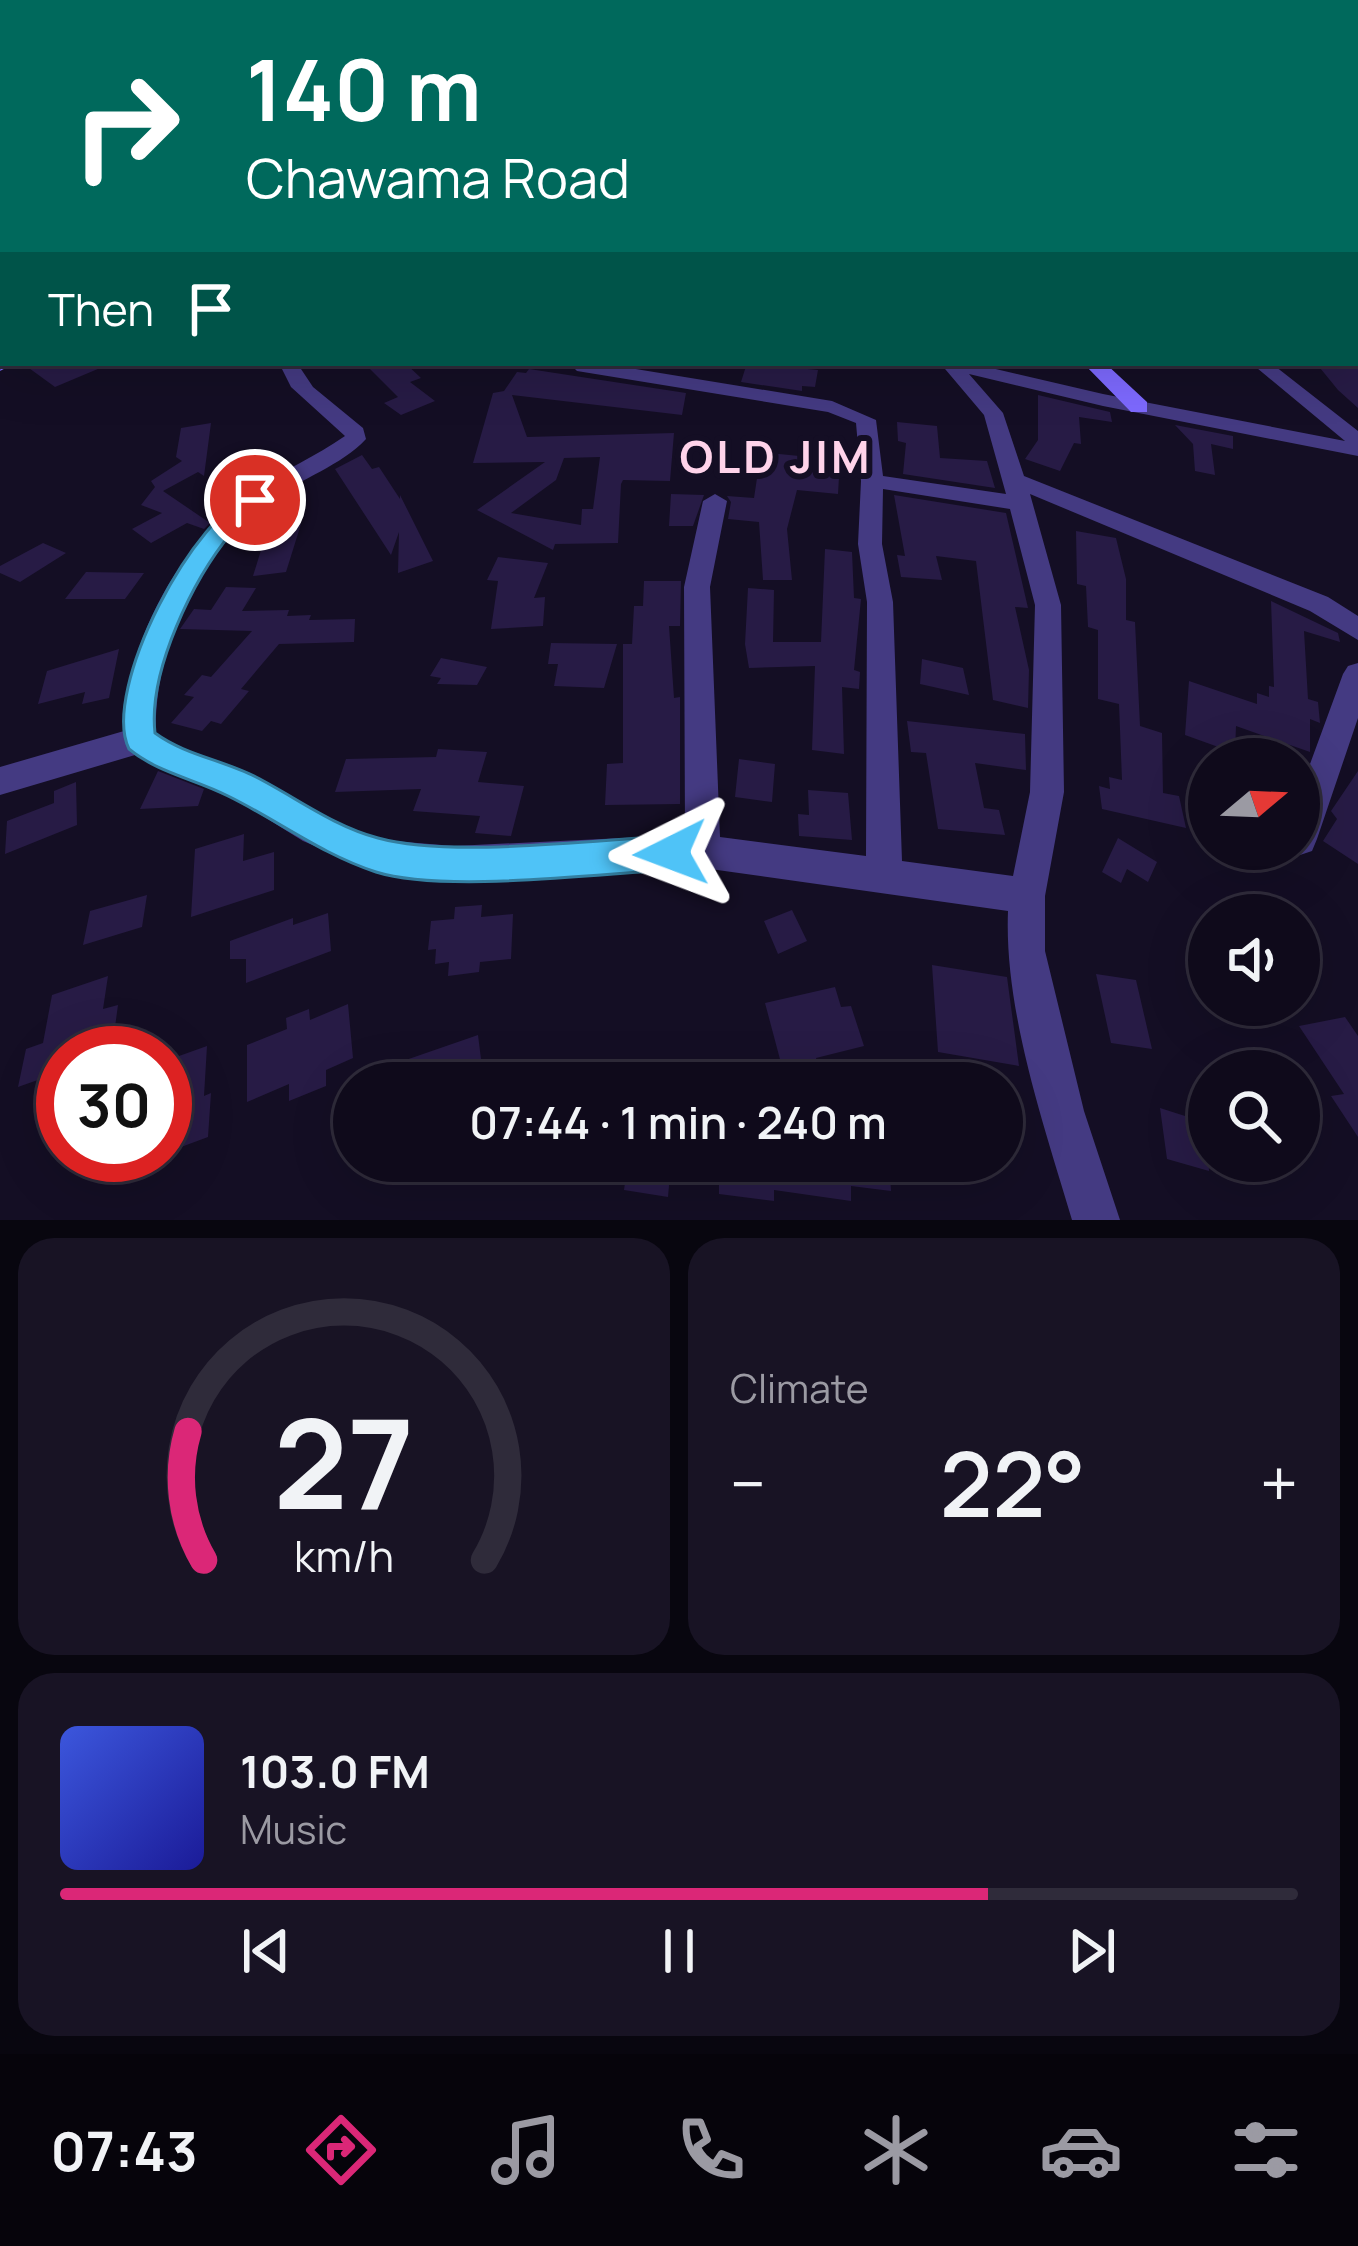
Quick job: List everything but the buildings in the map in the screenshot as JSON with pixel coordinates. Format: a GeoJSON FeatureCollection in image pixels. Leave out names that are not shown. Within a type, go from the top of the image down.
{"type":"FeatureCollection","features":[{"type":"Feature","properties":{"kind":"street"},"geometry":{"type":"LineString","coordinates":[[148,746],[138,716],[160,628],[206,550],[227,523],[255,500],[355,439],[356,431],[341,415],[296,383],[289,366]]}},
{"type":"Feature","properties":{"kind":"street"},"geometry":{"type":"LineString","coordinates":[[583,366],[854,413],[870,427],[870,544],[881,622],[884,877]]}},
{"type":"Feature","properties":{"kind":"street"},"geometry":{"type":"LineString","coordinates":[[951,366],[994,412],[1048,605],[1047,793],[1027,896],[1026,951],[1062,1111],[1096,1220]]}},
{"type":"Feature","properties":{"kind":"street"},"geometry":{"type":"LineString","coordinates":[[961,366],[1358,450]]}},
{"type":"Feature","properties":{"kind":"street"},"geometry":{"type":"LineString","coordinates":[[1097,366],[1139,407]]}},
{"type":"Feature","properties":{"kind":"street"},"geometry":{"type":"LineString","coordinates":[[1264,366],[1358,441]]}},
{"type":"Feature","properties":{"kind":"street"},"geometry":{"type":"LineString","coordinates":[[872,482],[1018,491],[1318,604],[1358,630]]}},
{"type":"Feature","properties":{"kind":"street"},"geometry":{"type":"LineString","coordinates":[[704,851],[697,587],[715,501]]}},
{"type":"Feature","properties":{"kind":"street"},"geometry":{"type":"LineString","coordinates":[[1320,782],[1358,674]]}},
{"type":"Feature","properties":{"kind":"street"},"geometry":{"type":"LineString","coordinates":[[0,781],[148,746],[241,785],[315,830],[381,856],[454,863],[704,851],[1027,896]]}},
{"type":"Feature","properties":{"kind":"district","name":"OLD JIM"},"geometry":{"type":"Point","coordinates":[776,457]}},
{"type":"Feature","properties":{"kind":"route"},"geometry":{"type":"LineString","coordinates":[[255,500],[227,523],[206,550],[160,628],[138,716],[140,740],[157,753],[241,785],[315,830],[381,856],[454,863],[671,853]]}}]}
